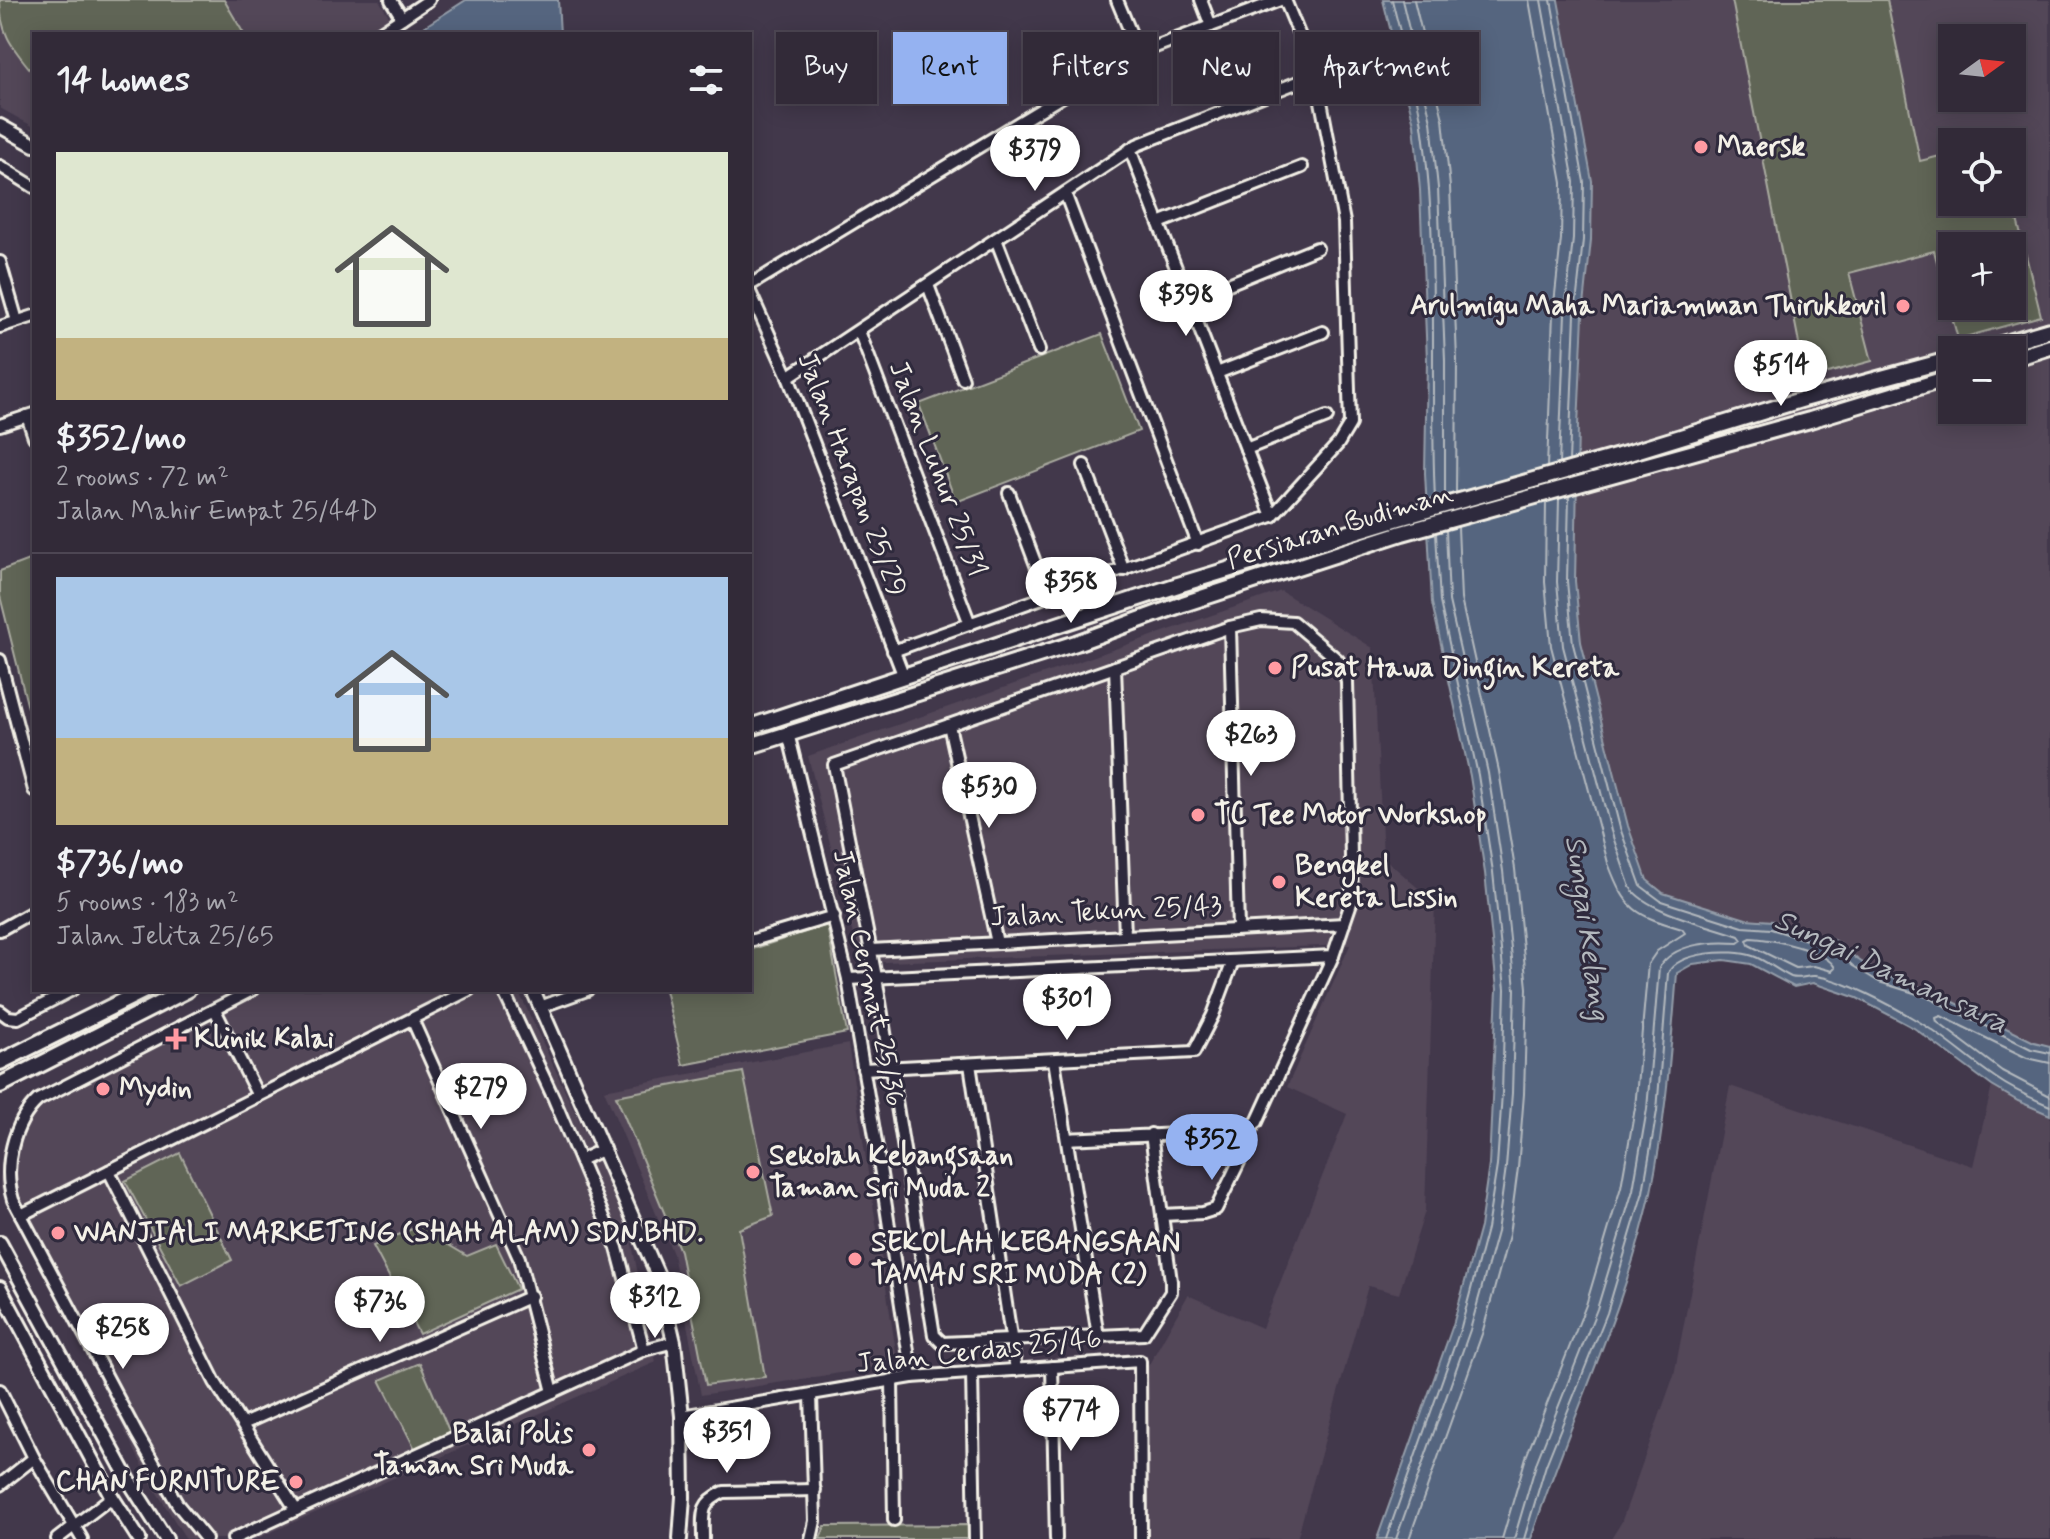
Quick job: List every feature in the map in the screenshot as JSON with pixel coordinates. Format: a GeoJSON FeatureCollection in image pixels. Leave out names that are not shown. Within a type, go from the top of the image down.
{"type":"FeatureCollection","features":[{"type":"Feature","properties":{"kind":"main road"},"geometry":{"type":"LineString","coordinates":[[2026,337],[2050,330]]}},
{"type":"Feature","properties":{"kind":"main road"},"geometry":{"type":"LineString","coordinates":[[2026,355],[2050,347]]}},
{"type":"Feature","properties":{"kind":"main road","name":"Persiaran Budiman"},"geometry":{"type":"LineString","coordinates":[[1620,463],[1804,399],[1938,363]]}},
{"type":"Feature","properties":{"kind":"main road","name":"Persiaran Budiman"},"geometry":{"type":"LineString","coordinates":[[752,726],[1178,585],[1620,463],[1810,420],[1938,381]]}},
{"type":"Feature","properties":{"kind":"main road","name":"Persiaran Budiman"},"geometry":{"type":"LineString","coordinates":[[752,745],[1076,643],[1400,525]]}},
{"type":"Feature","properties":{"kind":"main road"},"geometry":{"type":"LineString","coordinates":[[0,1062],[141,992]]}},
{"type":"Feature","properties":{"kind":"main road"},"geometry":{"type":"LineString","coordinates":[[0,1085],[183,992]]}},
{"type":"Feature","properties":{"kind":"street"},"geometry":{"type":"LineString","coordinates":[[391,0],[402,18]]}},
{"type":"Feature","properties":{"kind":"street"},"geometry":{"type":"LineString","coordinates":[[381,32],[429,0]]}},
{"type":"Feature","properties":{"kind":"street"},"geometry":{"type":"LineString","coordinates":[[1117,0],[1130,32]]}},
{"type":"Feature","properties":{"kind":"street"},"geometry":{"type":"LineString","coordinates":[[1201,0],[1211,26]]}},
{"type":"Feature","properties":{"kind":"street"},"geometry":{"type":"LineString","coordinates":[[1157,46],[1282,0],[1297,32]]}},
{"type":"Feature","properties":{"kind":"street"},"geometry":{"type":"LineString","coordinates":[[788,377],[1130,149],[1295,83]]}},
{"type":"Feature","properties":{"kind":"street"},"geometry":{"type":"LineString","coordinates":[[752,284],[1050,104]]}},
{"type":"Feature","properties":{"kind":"street"},"geometry":{"type":"LineString","coordinates":[[893,651],[1272,516],[1338,444],[1350,424],[1344,222],[1322,104]]}},
{"type":"Feature","properties":{"kind":"street"},"geometry":{"type":"LineString","coordinates":[[0,126],[32,144]]}},
{"type":"Feature","properties":{"kind":"street"},"geometry":{"type":"LineString","coordinates":[[1130,149],[1272,516]]}},
{"type":"Feature","properties":{"kind":"street"},"geometry":{"type":"LineString","coordinates":[[0,166],[32,186]]}},
{"type":"Feature","properties":{"kind":"street"},"geometry":{"type":"LineString","coordinates":[[1159,223],[1302,167]]}},
{"type":"Feature","properties":{"kind":"street"},"geometry":{"type":"LineString","coordinates":[[1065,193],[1198,544]]}},
{"type":"Feature","properties":{"kind":"street"},"geometry":{"type":"LineString","coordinates":[[996,239],[1039,350]]}},
{"type":"Feature","properties":{"kind":"street"},"geometry":{"type":"LineString","coordinates":[[1189,300],[1317,248]]}},
{"type":"Feature","properties":{"kind":"street"},"geometry":{"type":"LineString","coordinates":[[0,262],[17,321]]}},
{"type":"Feature","properties":{"kind":"street"},"geometry":{"type":"LineString","coordinates":[[928,285],[963,379]]}},
{"type":"Feature","properties":{"kind":"street","name":"Jalan Harapan 25/29"},"geometry":{"type":"LineString","coordinates":[[752,296],[788,377],[904,677]]}},
{"type":"Feature","properties":{"kind":"street"},"geometry":{"type":"LineString","coordinates":[[0,327],[32,317]]}},
{"type":"Feature","properties":{"kind":"street","name":"Jalan Luhur 25/31"},"geometry":{"type":"LineString","coordinates":[[859,331],[970,624]]}},
{"type":"Feature","properties":{"kind":"street"},"geometry":{"type":"LineString","coordinates":[[1217,373],[1323,332]]}},
{"type":"Feature","properties":{"kind":"street"},"geometry":{"type":"LineString","coordinates":[[0,425],[30,415]]}},
{"type":"Feature","properties":{"kind":"street"},"geometry":{"type":"LineString","coordinates":[[1246,449],[1327,417]]}},
{"type":"Feature","properties":{"kind":"street"},"geometry":{"type":"LineString","coordinates":[[1084,465],[1124,570]]}},
{"type":"Feature","properties":{"kind":"street"},"geometry":{"type":"LineString","coordinates":[[1009,493],[1048,597]]}},
{"type":"Feature","properties":{"kind":"street"},"geometry":{"type":"LineString","coordinates":[[997,943],[949,725],[1230,627],[1261,620],[1293,622],[1338,660],[1347,682],[1352,900],[1333,956],[1216,1209],[1203,1213],[1162,1215],[1151,1134]]}},
{"type":"Feature","properties":{"kind":"street"},"geometry":{"type":"LineString","coordinates":[[1230,627],[1238,929]]}},
{"type":"Feature","properties":{"kind":"street"},"geometry":{"type":"LineString","coordinates":[[0,660],[32,782]]}},
{"type":"Feature","properties":{"kind":"street"},"geometry":{"type":"LineString","coordinates":[[1115,667],[1125,936]]}},
{"type":"Feature","properties":{"kind":"street","name":"Jalan Cermat 25/36"},"geometry":{"type":"LineString","coordinates":[[949,725],[834,765],[876,977],[934,1335],[942,1343],[1144,1334],[1171,1292],[1162,1215]]}},
{"type":"Feature","properties":{"kind":"street","name":"Jalan Cermat 25/36"},"geometry":{"type":"LineString","coordinates":[[788,733],[848,979],[912,1377]]}},
{"type":"Feature","properties":{"kind":"street"},"geometry":{"type":"LineString","coordinates":[[0,930],[32,912]]}},
{"type":"Feature","properties":{"kind":"street"},"geometry":{"type":"LineString","coordinates":[[752,940],[834,916]]}},
{"type":"Feature","properties":{"kind":"street","name":"Jalan Tekun 25/43"},"geometry":{"type":"LineString","coordinates":[[871,950],[1344,924]]}},
{"type":"Feature","properties":{"kind":"street","name":"Jalan Tekun 25/43"},"geometry":{"type":"LineString","coordinates":[[848,979],[1333,956]]}},
{"type":"Feature","properties":{"kind":"street"},"geometry":{"type":"LineString","coordinates":[[863,1069],[1194,1052],[1213,1015],[1233,961]]}},
{"type":"Feature","properties":{"kind":"street"},"geometry":{"type":"LineString","coordinates":[[4,1014],[18,1018],[68,992]]}},
{"type":"Feature","properties":{"kind":"street"},"geometry":{"type":"LineString","coordinates":[[206,1539],[164,1482],[21,1215],[10,1191],[7,1172],[28,1109],[38,1100],[248,992]]}},
{"type":"Feature","properties":{"kind":"street"},"geometry":{"type":"LineString","coordinates":[[21,1215],[465,992]]}},
{"type":"Feature","properties":{"kind":"street"},"geometry":{"type":"LineString","coordinates":[[504,992],[617,1248],[644,1350]]}},
{"type":"Feature","properties":{"kind":"street"},"geometry":{"type":"LineString","coordinates":[[534,992],[659,1278],[674,1342],[682,1416],[680,1539]]}},
{"type":"Feature","properties":{"kind":"street"},"geometry":{"type":"LineString","coordinates":[[540,1007],[581,992]]}},
{"type":"Feature","properties":{"kind":"street"},"geometry":{"type":"LineString","coordinates":[[215,1010],[258,1096]]}},
{"type":"Feature","properties":{"kind":"street"},"geometry":{"type":"LineString","coordinates":[[412,1019],[519,1258],[553,1392]]}},
{"type":"Feature","properties":{"kind":"street"},"geometry":{"type":"LineString","coordinates":[[1054,1060],[1098,1336]]}},
{"type":"Feature","properties":{"kind":"street"},"geometry":{"type":"LineString","coordinates":[[970,1064],[1016,1370]]}},
{"type":"Feature","properties":{"kind":"street"},"geometry":{"type":"LineString","coordinates":[[1067,1139],[1253,1126]]}},
{"type":"Feature","properties":{"kind":"street"},"geometry":{"type":"LineString","coordinates":[[580,1160],[604,1149]]}},
{"type":"Feature","properties":{"kind":"street"},"geometry":{"type":"LineString","coordinates":[[109,1171],[215,1382],[296,1510]]}},
{"type":"Feature","properties":{"kind":"street"},"geometry":{"type":"LineString","coordinates":[[0,1243],[131,1484],[166,1539]]}},
{"type":"Feature","properties":{"kind":"street"},"geometry":{"type":"LineString","coordinates":[[0,1288],[112,1497],[139,1539]]}},
{"type":"Feature","properties":{"kind":"street"},"geometry":{"type":"LineString","coordinates":[[243,1424],[531,1296]]}},
{"type":"Feature","properties":{"kind":"street"},"geometry":{"type":"LineString","coordinates":[[233,1539],[644,1350],[674,1342]]}},
{"type":"Feature","properties":{"kind":"street","name":"Jalan Cerdas 25/46"},"geometry":{"type":"LineString","coordinates":[[682,1416],[912,1377],[1140,1361],[1141,1539]]}},
{"type":"Feature","properties":{"kind":"street"},"geometry":{"type":"LineString","coordinates":[[1052,1367],[1056,1539]]}},
{"type":"Feature","properties":{"kind":"street"},"geometry":{"type":"LineString","coordinates":[[972,1372],[975,1539]]}},
{"type":"Feature","properties":{"kind":"street"},"geometry":{"type":"LineString","coordinates":[[892,1380],[894,1520]]}},
{"type":"Feature","properties":{"kind":"street"},"geometry":{"type":"LineString","coordinates":[[0,1390],[34,1458],[82,1539]]}},
{"type":"Feature","properties":{"kind":"street"},"geometry":{"type":"LineString","coordinates":[[811,1395],[815,1490],[815,1521],[811,1539]]}},
{"type":"Feature","properties":{"kind":"street"},"geometry":{"type":"LineString","coordinates":[[0,1485],[34,1458]]}},
{"type":"Feature","properties":{"kind":"street"},"geometry":{"type":"LineString","coordinates":[[703,1539],[704,1509],[711,1498],[724,1492],[815,1490]]}},
{"type":"Feature","properties":{"kind":"street"},"geometry":{"type":"LineString","coordinates":[[57,1539],[112,1497]]}},
{"type":"Feature","properties":{"kind":"shaded area"},"geometry":{"type":"Polygon","coordinates":[[[0,0],[379,0],[390,18],[367,32],[32,32],[32,126],[0,108],[0,0]]]}},
{"type":"Feature","properties":{"kind":"shaded area"},"geometry":{"type":"Polygon","coordinates":[[[1559,0],[2050,0],[2050,1046],[2034,1042],[1882,975],[1836,941],[1773,921],[1746,919],[1663,893],[1647,880],[1628,826],[1581,642],[1575,581],[1583,315],[1591,240],[1592,181],[1559,0]]]}},
{"type":"Feature","properties":{"kind":"shaded area"},"geometry":{"type":"Polygon","coordinates":[[[1281,591],[1373,648],[1383,857],[1435,903],[1425,1211],[1399,1294],[1368,1286],[1297,1539],[1149,1539],[1147,1368],[1188,1295],[1262,1328],[1347,1114],[1287,1087],[1350,945],[860,963],[808,756],[1281,591]]]}},
{"type":"Feature","properties":{"kind":"shaded area"},"geometry":{"type":"Polygon","coordinates":[[[230,992],[519,992],[628,1225],[656,1362],[256,1539],[186,1539],[154,1488],[0,1187],[0,1177],[24,1101],[230,992]]]}},
{"type":"Feature","properties":{"kind":"shaded area","name":"Sekolah Kebangsaan Taman Sri Muda 2"},"geometry":{"type":"Polygon","coordinates":[[[848,1044],[898,1364],[701,1395],[673,1254],[604,1090],[848,1044]]]}},
{"type":"Feature","properties":{"kind":"shaded area"},"geometry":{"type":"Polygon","coordinates":[[[1730,1086],[1973,1166],[1992,1086],[2050,1115],[2050,1539],[1611,1539],[1621,1523],[1674,1375],[1730,1086]]]}},
{"type":"Feature","properties":{"kind":"green space"},"geometry":{"type":"Polygon","coordinates":[[[0,0],[224,0],[243,32],[32,32],[32,71],[5,32],[0,0]]]}},
{"type":"Feature","properties":{"kind":"green space"},"geometry":{"type":"Polygon","coordinates":[[[1732,0],[1887,0],[1920,161],[1938,156],[1938,216],[2016,216],[2020,232],[1938,232],[1938,266],[1934,251],[1849,273],[1872,361],[1806,379],[1732,0]]]}},
{"type":"Feature","properties":{"kind":"green space"},"geometry":{"type":"Polygon","coordinates":[[[2026,255],[2041,316],[1969,336],[1957,336],[1953,320],[2026,320],[2026,255]]]}},
{"type":"Feature","properties":{"kind":"green space"},"geometry":{"type":"Polygon","coordinates":[[[1102,334],[1139,431],[956,502],[919,404],[1102,334]]]}},
{"type":"Feature","properties":{"kind":"green space"},"geometry":{"type":"Polygon","coordinates":[[[32,559],[32,724],[0,596],[0,571],[32,559]]]}},
{"type":"Feature","properties":{"kind":"green space"},"geometry":{"type":"Polygon","coordinates":[[[827,925],[847,1033],[683,1065],[665,992],[752,992],[752,949],[827,925]]]}},
{"type":"Feature","properties":{"kind":"green space"},"geometry":{"type":"Polygon","coordinates":[[[743,1072],[773,1216],[739,1229],[765,1377],[706,1385],[680,1251],[616,1096],[743,1072]]]}},
{"type":"Feature","properties":{"kind":"green space"},"geometry":{"type":"Polygon","coordinates":[[[180,1153],[232,1260],[181,1286],[125,1181],[180,1153]]]}},
{"type":"Feature","properties":{"kind":"green space"},"geometry":{"type":"Polygon","coordinates":[[[428,1222],[447,1244],[467,1256],[496,1244],[518,1289],[419,1334],[373,1246],[428,1222]]]}},
{"type":"Feature","properties":{"kind":"green space"},"geometry":{"type":"Polygon","coordinates":[[[420,1363],[450,1433],[415,1449],[380,1380],[420,1363]]]}},
{"type":"Feature","properties":{"kind":"green space"},"geometry":{"type":"Polygon","coordinates":[[[969,1525],[969,1539],[820,1539],[825,1526],[969,1525]]]}},
{"type":"Feature","properties":{"kind":"water"},"geometry":{"type":"Polygon","coordinates":[[[466,0],[558,0],[560,32],[416,32],[466,0]]]}},
{"type":"Feature","properties":{"kind":"water","name":"Sungai Kelang"},"geometry":{"type":"Polygon","coordinates":[[[1383,0],[1558,0],[1592,181],[1578,426],[1575,581],[1581,642],[1628,826],[1647,880],[1663,893],[1746,919],[1773,921],[1836,941],[1882,975],[1930,990],[2034,1042],[2050,1046],[2050,1115],[1992,1086],[1914,1028],[1857,998],[1813,983],[1794,987],[1751,964],[1724,960],[1693,964],[1677,973],[1661,1138],[1640,1237],[1531,1539],[1377,1539],[1453,1325],[1480,1227],[1489,1165],[1497,989],[1485,873],[1470,776],[1432,603],[1425,473],[1427,360],[1420,190],[1414,124],[1409,104],[1479,104],[1479,32],[1391,32],[1383,0]]]}},
{"type":"Feature","properties":{"kind":"place","name":"Maersk"},"geometry":{"type":"Point","coordinates":[1701,147]}},
{"type":"Feature","properties":{"kind":"place","name":"Arulmigu Maha Mariamman Thirukkovil"},"geometry":{"type":"Point","coordinates":[1903,306]}},
{"type":"Feature","properties":{"kind":"place","name":"Pusat Hawa Dingin Kereta"},"geometry":{"type":"Point","coordinates":[1275,668]}},
{"type":"Feature","properties":{"kind":"place","name":"TC Tee Motor Workshop"},"geometry":{"type":"Point","coordinates":[1198,815]}},
{"type":"Feature","properties":{"kind":"place","name":"Bengkel Kereta Lissin"},"geometry":{"type":"Point","coordinates":[1279,882]}},
{"type":"Feature","properties":{"kind":"place","name":"Klinik Kalai"},"geometry":{"type":"Point","coordinates":[176,1039]}},
{"type":"Feature","properties":{"kind":"place","name":"Mydin"},"geometry":{"type":"Point","coordinates":[103,1089]}},
{"type":"Feature","properties":{"kind":"place","name":"Sekolah Kebangsaan Taman Sri Muda 2"},"geometry":{"type":"Point","coordinates":[753,1172]}},
{"type":"Feature","properties":{"kind":"place","name":"WANJIALI MARKETING (SHAH ALAM) SDN.BHD."},"geometry":{"type":"Point","coordinates":[58,1233]}},
{"type":"Feature","properties":{"kind":"place","name":"SEKOLAH KEBANGSAAN TAMAN SRI MUDA (2)"},"geometry":{"type":"Point","coordinates":[855,1259]}},
{"type":"Feature","properties":{"kind":"place","name":"Balai Polis Taman Sri Muda"},"geometry":{"type":"Point","coordinates":[589,1450]}},
{"type":"Feature","properties":{"kind":"place","name":"CHAN FURNITURE"},"geometry":{"type":"Point","coordinates":[296,1482]}},
{"type":"Feature","properties":{"kind":"water label","name":"Sungai Damansara"},"geometry":{"type":"Point","coordinates":[1891,972]}}]}
